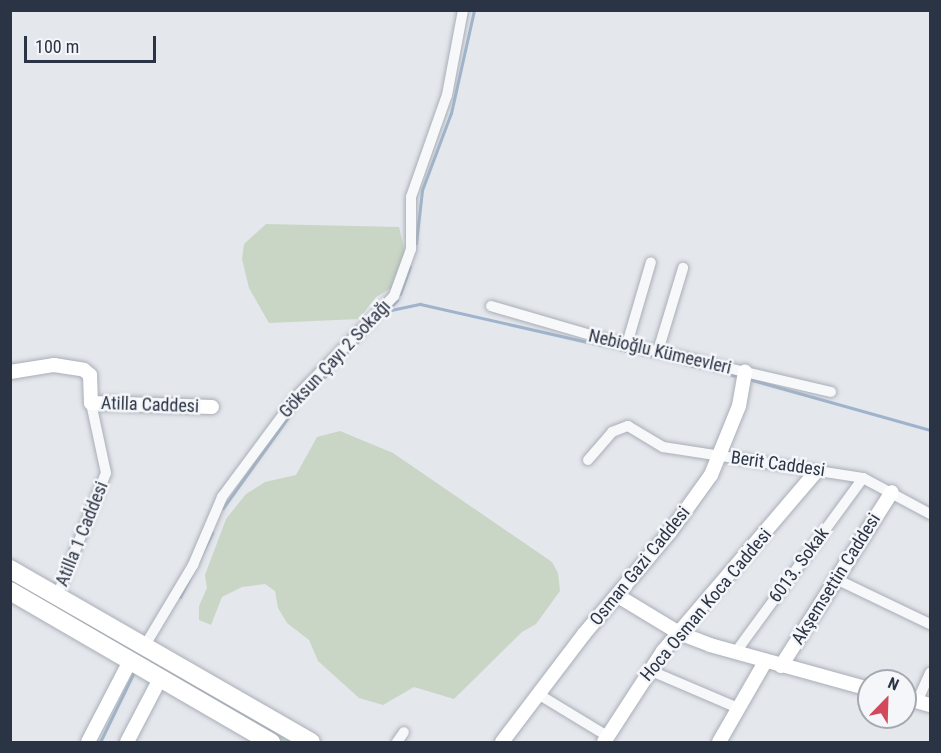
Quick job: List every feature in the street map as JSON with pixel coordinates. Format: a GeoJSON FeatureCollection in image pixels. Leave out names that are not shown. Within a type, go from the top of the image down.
{"type":"FeatureCollection","features":[{"type":"Feature","properties":{"kind":"highway"},"geometry":{"type":"LineString","coordinates":[[10,569],[311,742]]}},
{"type":"Feature","properties":{"kind":"highway"},"geometry":{"type":"LineString","coordinates":[[10,591],[270,742]]}},
{"type":"Feature","properties":{"kind":"street","name":"Göksun Çayı 2 Sokağı"},"geometry":{"type":"LineString","coordinates":[[144,647],[193,565],[222,497],[297,396],[394,296],[411,249],[411,197],[447,95],[463,10]]}},
{"type":"Feature","properties":{"kind":"street"},"geometry":{"type":"LineString","coordinates":[[627,344],[651,262]]}},
{"type":"Feature","properties":{"kind":"street"},"geometry":{"type":"LineString","coordinates":[[658,351],[682,268]]}},
{"type":"Feature","properties":{"kind":"street","name":"Nebioğlu Kümeevleri"},"geometry":{"type":"LineString","coordinates":[[491,306],[627,344],[831,392]]}},
{"type":"Feature","properties":{"kind":"street","name":"Atilla Caddesi"},"geometry":{"type":"LineString","coordinates":[[10,372],[54,365],[84,370],[90,375],[92,403],[212,407]]}},
{"type":"Feature","properties":{"kind":"street","name":"Osman Gazi Caddesi"},"geometry":{"type":"LineString","coordinates":[[502,742],[537,694],[670,532],[721,456],[746,372]]}},
{"type":"Feature","properties":{"kind":"street","name":"Atilla 1 Caddesi"},"geometry":{"type":"LineString","coordinates":[[57,596],[106,474],[92,403]]}},
{"type":"Feature","properties":{"kind":"street","name":"Berit Caddesi"},"geometry":{"type":"LineString","coordinates":[[588,460],[622,426],[634,428],[663,447],[816,472],[832,471],[863,478],[930,514]]}},
{"type":"Feature","properties":{"kind":"street","name":"Hoca Osman Koca Caddesi"},"geometry":{"type":"LineString","coordinates":[[608,740],[649,670],[816,472]]}},
{"type":"Feature","properties":{"kind":"street","name":"6013. Sokak"},"geometry":{"type":"LineString","coordinates":[[735,653],[863,478]]}},
{"type":"Feature","properties":{"kind":"street","name":"Akşemsettin Caddesi"},"geometry":{"type":"LineString","coordinates":[[781,666],[892,492]]}},
{"type":"Feature","properties":{"kind":"street"},"geometry":{"type":"LineString","coordinates":[[836,579],[930,624]]}},
{"type":"Feature","properties":{"kind":"street"},"geometry":{"type":"LineString","coordinates":[[618,596],[679,633],[765,662],[857,686]]}},
{"type":"Feature","properties":{"kind":"street"},"geometry":{"type":"LineString","coordinates":[[88,742],[130,661]]}},
{"type":"Feature","properties":{"kind":"street"},"geometry":{"type":"LineString","coordinates":[[719,742],[765,662]]}},
{"type":"Feature","properties":{"kind":"street"},"geometry":{"type":"LineString","coordinates":[[649,670],[738,708]]}},
{"type":"Feature","properties":{"kind":"street"},"geometry":{"type":"LineString","coordinates":[[918,702],[930,673]]}},
{"type":"Feature","properties":{"kind":"street"},"geometry":{"type":"LineString","coordinates":[[127,742],[160,679]]}},
{"type":"Feature","properties":{"kind":"street"},"geometry":{"type":"LineString","coordinates":[[537,694],[608,740]]}},
{"type":"Feature","properties":{"kind":"street"},"geometry":{"type":"LineString","coordinates":[[397,742],[404,732]]}},
{"type":"Feature","properties":{"kind":"green space"},"geometry":{"type":"Polygon","coordinates":[[[266,224],[399,227],[406,257],[395,286],[376,297],[359,319],[269,323],[249,288],[242,259],[244,244],[266,224]]]}},
{"type":"Feature","properties":{"kind":"green space"},"geometry":{"type":"Polygon","coordinates":[[[340,431],[393,453],[552,562],[558,573],[560,591],[536,624],[522,632],[454,699],[414,687],[383,705],[359,698],[318,661],[309,640],[287,623],[278,608],[275,591],[265,584],[242,587],[222,597],[211,625],[199,620],[199,606],[207,588],[205,575],[226,519],[246,494],[265,482],[296,475],[317,437],[340,431]]]}},
{"type":"Feature","properties":{"kind":"green space"},"geometry":{"type":"Polygon","coordinates":[[[11,575],[299,742],[285,742],[114,645],[11,584],[11,575]]]}},
{"type":"Feature","properties":{"kind":"waterway"},"geometry":{"type":"LineString","coordinates":[[416,243],[422,190],[451,113],[474,10]]}},
{"type":"Feature","properties":{"kind":"waterway"},"geometry":{"type":"LineString","coordinates":[[400,294],[410,267]]}},
{"type":"Feature","properties":{"kind":"waterway"},"geometry":{"type":"LineString","coordinates":[[223,508],[294,409],[397,300]]}},
{"type":"Feature","properties":{"kind":"waterway"},"geometry":{"type":"LineString","coordinates":[[391,310],[420,304],[737,376]]}},
{"type":"Feature","properties":{"kind":"waterway"},"geometry":{"type":"LineString","coordinates":[[752,380],[930,430]]}},
{"type":"Feature","properties":{"kind":"waterway"},"geometry":{"type":"LineString","coordinates":[[180,597],[212,533]]}},
{"type":"Feature","properties":{"kind":"waterway"},"geometry":{"type":"LineString","coordinates":[[100,742],[133,674]]}}]}
